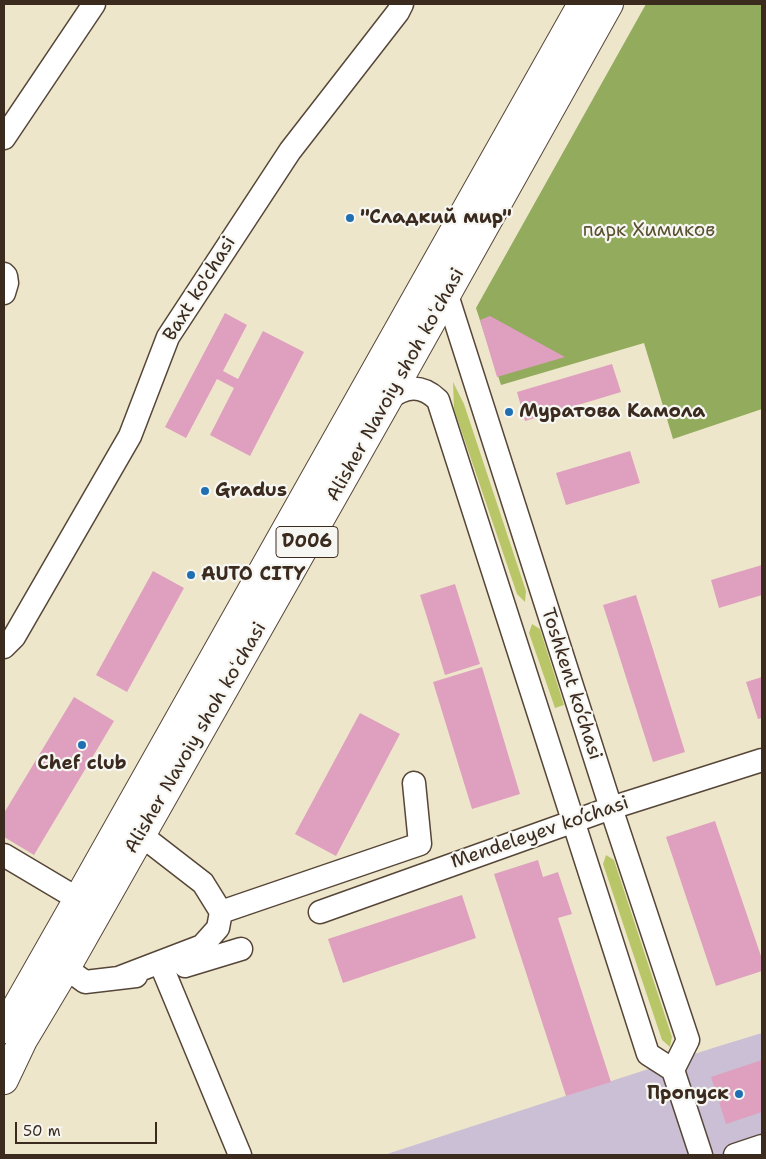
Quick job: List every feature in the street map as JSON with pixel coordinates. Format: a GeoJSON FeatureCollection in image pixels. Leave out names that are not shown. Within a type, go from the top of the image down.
{"type":"FeatureCollection","features":[{"type":"Feature","properties":{"kind":"main road","name":"Alisher Navoiy shoh koʻchasi"},"geometry":{"type":"LineString","coordinates":[[4,1029],[9,1017],[78,899],[582,4]]}},
{"type":"Feature","properties":{"kind":"main road","name":"Alisher Navoiy shoh koʻchasi"},"geometry":{"type":"LineString","coordinates":[[4,1080],[23,1040],[66,968],[447,295],[609,4]]}},
{"type":"Feature","properties":{"kind":"street"},"geometry":{"type":"LineString","coordinates":[[4,138],[94,4]]}},
{"type":"Feature","properties":{"kind":"street","name":"Baxt ko'chasi"},"geometry":{"type":"LineString","coordinates":[[4,647],[14,637],[130,436],[168,337],[290,151],[398,12],[402,4]]}},
{"type":"Feature","properties":{"kind":"street"},"geometry":{"type":"LineString","coordinates":[[4,274],[7,283],[4,293]]}},
{"type":"Feature","properties":{"kind":"street","name":"Toshkent ko‘chasi"},"geometry":{"type":"LineString","coordinates":[[447,295],[611,808],[688,1040],[673,1070]]}},
{"type":"Feature","properties":{"kind":"street"},"geometry":{"type":"LineString","coordinates":[[388,399],[400,391],[413,388],[427,392],[438,400],[648,1054],[673,1070],[702,1155]]}},
{"type":"Feature","properties":{"kind":"street","name":"Mendeleyev ko‘chasi"},"geometry":{"type":"LineString","coordinates":[[320,912],[573,821],[762,760]]}},
{"type":"Feature","properties":{"kind":"street"},"geometry":{"type":"LineString","coordinates":[[221,912],[420,844],[414,783]]}},
{"type":"Feature","properties":{"kind":"street"},"geometry":{"type":"LineString","coordinates":[[121,978],[202,946],[218,928],[221,912],[203,883],[141,835]]}},
{"type":"Feature","properties":{"kind":"street"},"geometry":{"type":"LineString","coordinates":[[4,855],[78,899]]}},
{"type":"Feature","properties":{"kind":"street"},"geometry":{"type":"LineString","coordinates":[[66,968],[85,982],[121,978],[164,972],[241,948]]}},
{"type":"Feature","properties":{"kind":"street"},"geometry":{"type":"LineString","coordinates":[[164,972],[240,1155]]}},
{"type":"Feature","properties":{"kind":"street"},"geometry":{"type":"LineString","coordinates":[[735,1155],[762,1146]]}},
{"type":"Feature","properties":{"kind":"shaded area"},"geometry":{"type":"Polygon","coordinates":[[[762,1033],[762,1155],[384,1155],[716,1047],[762,1033]]]}},
{"type":"Feature","properties":{"kind":"green space","name":"парк Химиков"},"geometry":{"type":"Polygon","coordinates":[[[646,4],[762,4],[762,409],[673,439],[644,343],[501,385],[476,308],[646,4]]]}},
{"type":"Feature","properties":{"kind":"green space"},"geometry":{"type":"Polygon","coordinates":[[[453,382],[464,404],[526,591],[525,602],[517,594],[454,409],[453,382]]]}},
{"type":"Feature","properties":{"kind":"green space"},"geometry":{"type":"Polygon","coordinates":[[[532,624],[540,629],[564,705],[555,708],[529,633],[532,624]]]}},
{"type":"Feature","properties":{"kind":"green space"},"geometry":{"type":"Polygon","coordinates":[[[606,855],[614,860],[672,1037],[670,1047],[662,1040],[603,864],[606,855]]]}},
{"type":"Feature","properties":{"kind":"building"},"geometry":{"type":"Polygon","coordinates":[[[225,313],[247,325],[223,371],[238,379],[263,331],[304,352],[250,456],[210,435],[234,388],[217,379],[186,438],[165,427],[225,313]]]}},
{"type":"Feature","properties":{"kind":"building"},"geometry":{"type":"Polygon","coordinates":[[[490,316],[565,357],[497,377],[480,320],[490,316]]]}},
{"type":"Feature","properties":{"kind":"building"},"geometry":{"type":"Polygon","coordinates":[[[612,364],[621,392],[525,421],[517,392],[612,364]]]}},
{"type":"Feature","properties":{"kind":"building"},"geometry":{"type":"Polygon","coordinates":[[[630,451],[640,483],[566,505],[556,473],[630,451]]]}},
{"type":"Feature","properties":{"kind":"building"},"geometry":{"type":"Polygon","coordinates":[[[762,565],[762,595],[719,608],[711,580],[762,565]]]}},
{"type":"Feature","properties":{"kind":"building"},"geometry":{"type":"Polygon","coordinates":[[[153,571],[184,588],[127,692],[96,675],[153,571]]]}},
{"type":"Feature","properties":{"kind":"building"},"geometry":{"type":"Polygon","coordinates":[[[455,584],[480,664],[445,675],[420,595],[455,584]]]}},
{"type":"Feature","properties":{"kind":"building"},"geometry":{"type":"Polygon","coordinates":[[[636,595],[685,752],[653,762],[603,605],[636,595]]]}},
{"type":"Feature","properties":{"kind":"building"},"geometry":{"type":"Polygon","coordinates":[[[482,667],[520,794],[472,809],[433,682],[482,667]]]}},
{"type":"Feature","properties":{"kind":"building"},"geometry":{"type":"Polygon","coordinates":[[[762,677],[762,718],[758,719],[746,682],[762,677]]]}},
{"type":"Feature","properties":{"kind":"building"},"geometry":{"type":"Polygon","coordinates":[[[74,697],[114,721],[34,855],[4,837],[4,813],[74,697]]]}},
{"type":"Feature","properties":{"kind":"building"},"geometry":{"type":"Polygon","coordinates":[[[360,713],[400,734],[336,856],[295,834],[360,713]]]}},
{"type":"Feature","properties":{"kind":"building"},"geometry":{"type":"Polygon","coordinates":[[[715,821],[762,959],[762,971],[716,986],[666,837],[715,821]]]}},
{"type":"Feature","properties":{"kind":"building"},"geometry":{"type":"Polygon","coordinates":[[[538,860],[543,877],[558,872],[572,914],[558,918],[611,1082],[566,1096],[494,874],[538,860]]]}},
{"type":"Feature","properties":{"kind":"building"},"geometry":{"type":"Polygon","coordinates":[[[462,895],[476,938],[343,983],[328,939],[462,895]]]}},
{"type":"Feature","properties":{"kind":"building","name":"Пропуск"},"geometry":{"type":"Polygon","coordinates":[[[762,1060],[762,1112],[726,1124],[711,1077],[762,1060]]]}},
{"type":"Feature","properties":{"kind":"place","name":"\"Сладкий мир\""},"geometry":{"type":"Point","coordinates":[350,218]}},
{"type":"Feature","properties":{"kind":"place","name":"Муратова Камола"},"geometry":{"type":"Point","coordinates":[509,412]}},
{"type":"Feature","properties":{"kind":"place","name":"Gradus"},"geometry":{"type":"Point","coordinates":[205,491]}},
{"type":"Feature","properties":{"kind":"place","name":"AUTO CITY"},"geometry":{"type":"Point","coordinates":[191,575]}},
{"type":"Feature","properties":{"kind":"place","name":"Chef club"},"geometry":{"type":"Point","coordinates":[82,745]}},
{"type":"Feature","properties":{"kind":"place","name":"Пропуск"},"geometry":{"type":"Point","coordinates":[739,1094]}}]}
